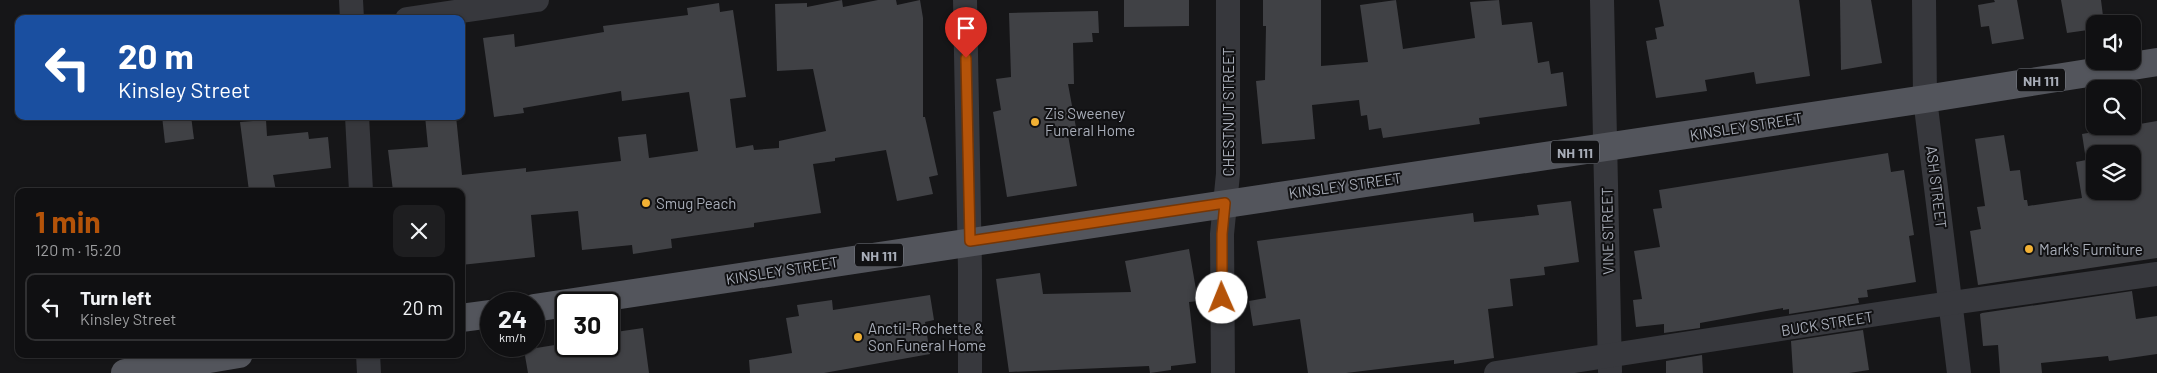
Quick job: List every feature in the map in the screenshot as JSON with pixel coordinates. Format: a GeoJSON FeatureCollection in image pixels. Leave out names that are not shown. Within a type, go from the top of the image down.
{"type":"FeatureCollection","features":[{"type":"Feature","properties":{"kind":"main road","name":"KINSLEY STREET"},"geometry":{"type":"LineString","coordinates":[[545,306],[1925,99],[2157,62]]}},
{"type":"Feature","properties":{"kind":"main road"},"geometry":{"type":"LineString","coordinates":[[465,317],[480,315]]}},
{"type":"Feature","properties":{"kind":"main road"},"geometry":{"type":"LineString","coordinates":[[125,373],[215,358]]}},
{"type":"Feature","properties":{"kind":"street"},"geometry":{"type":"LineString","coordinates":[[351,0],[352,15]]}},
{"type":"Feature","properties":{"kind":"street"},"geometry":{"type":"LineString","coordinates":[[434,15],[537,0]]}},
{"type":"Feature","properties":{"kind":"street"},"geometry":{"type":"LineString","coordinates":[[965,0],[970,241],[970,373]]}},
{"type":"Feature","properties":{"kind":"street","name":"CHESTNUT STREET"},"geometry":{"type":"LineString","coordinates":[[1223,373],[1222,234],[1228,174],[1228,0]]}},
{"type":"Feature","properties":{"kind":"street","name":"VINE STREET"},"geometry":{"type":"LineString","coordinates":[[1602,0],[1610,365]]}},
{"type":"Feature","properties":{"kind":"street","name":"ASH STREET"},"geometry":{"type":"LineString","coordinates":[[1924,0],[1925,99],[1952,303],[1959,373]]}},
{"type":"Feature","properties":{"kind":"street"},"geometry":{"type":"LineString","coordinates":[[357,120],[361,188]]}},
{"type":"Feature","properties":{"kind":"street","name":"BUCK STREET"},"geometry":{"type":"LineString","coordinates":[[1496,373],[1610,365],[1952,303],[2157,274]]}},
{"type":"Feature","properties":{"kind":"street"},"geometry":{"type":"LineString","coordinates":[[368,358],[369,373]]}},
{"type":"Feature","properties":{"kind":"building"},"geometry":{"type":"Polygon","coordinates":[[[842,0],[843,7],[878,0],[896,0],[897,5],[920,0],[923,18],[923,117],[925,117],[938,175],[929,177],[933,194],[897,201],[886,150],[835,158],[835,161],[813,164],[821,213],[754,223],[754,227],[671,239],[672,248],[633,254],[632,245],[582,250],[578,211],[531,215],[535,257],[465,265],[465,188],[393,188],[388,150],[428,147],[425,120],[456,120],[462,175],[526,168],[526,172],[621,161],[618,137],[646,134],[649,158],[698,151],[689,92],[622,101],[621,91],[523,108],[524,113],[494,117],[483,38],[514,34],[515,47],[604,32],[603,26],[688,15],[687,8],[719,3],[720,12],[733,10],[746,97],[730,99],[736,148],[753,145],[754,150],[779,148],[779,141],[826,131],[813,69],[777,71],[775,4],[807,3],[807,7],[842,0]]]}},
{"type":"Feature","properties":{"kind":"building"},"geometry":{"type":"Polygon","coordinates":[[[1124,0],[1189,0],[1189,26],[1124,27],[1124,0]]]}},
{"type":"Feature","properties":{"kind":"building"},"geometry":{"type":"Polygon","coordinates":[[[1263,0],[1321,0],[1321,66],[1368,62],[1360,5],[1396,0],[1403,49],[1475,38],[1470,2],[1499,0],[1502,25],[1532,22],[1538,63],[1549,61],[1551,74],[1563,72],[1567,106],[1479,118],[1480,124],[1383,138],[1381,128],[1369,130],[1367,115],[1361,116],[1359,100],[1312,105],[1315,139],[1262,144],[1256,81],[1265,80],[1266,26],[1263,26],[1263,0]]]}},
{"type":"Feature","properties":{"kind":"building"},"geometry":{"type":"Polygon","coordinates":[[[1659,0],[1799,0],[1810,76],[1756,84],[1754,72],[1705,80],[1707,91],[1656,98],[1646,41],[1657,39],[1655,28],[1664,26],[1659,0]]]}},
{"type":"Feature","properties":{"kind":"building"},"geometry":{"type":"Polygon","coordinates":[[[1840,0],[1871,0],[1882,63],[1841,70],[1840,0]]]}},
{"type":"Feature","properties":{"kind":"building"},"geometry":{"type":"Polygon","coordinates":[[[1994,0],[2017,0],[2024,39],[1992,44],[1989,26],[1981,27],[1978,5],[1995,2],[1994,0]]]}},
{"type":"Feature","properties":{"kind":"building"},"geometry":{"type":"Polygon","coordinates":[[[2061,0],[2101,0],[2103,15],[2086,15],[2086,30],[2067,33],[2061,0]]]}},
{"type":"Feature","properties":{"kind":"building","name":"Zis Sweeney Funeral Home"},"geometry":{"type":"Polygon","coordinates":[[[1098,11],[1099,33],[1092,33],[1093,42],[1073,43],[1074,84],[1068,84],[1077,133],[1068,135],[1077,186],[1007,197],[993,112],[1001,110],[996,79],[1011,77],[1009,13],[1098,11]]]}},
{"type":"Feature","properties":{"kind":"building"},"geometry":{"type":"Polygon","coordinates":[[[162,120],[192,120],[194,139],[165,143],[162,120]]]}},
{"type":"Feature","properties":{"kind":"building"},"geometry":{"type":"Polygon","coordinates":[[[266,120],[267,136],[308,132],[309,139],[328,137],[331,168],[273,175],[275,188],[249,188],[240,122],[266,120]]]}},
{"type":"Feature","properties":{"kind":"building"},"geometry":{"type":"Polygon","coordinates":[[[2157,121],[2157,258],[1978,285],[1970,231],[1981,229],[1977,207],[1985,206],[1975,139],[2004,135],[2010,171],[2020,170],[2024,200],[2027,200],[2028,206],[2082,198],[2076,162],[2086,160],[2082,134],[2141,135],[2141,124],[2157,121]]]}},
{"type":"Feature","properties":{"kind":"building"},"geometry":{"type":"Polygon","coordinates":[[[1888,153],[1891,172],[1904,170],[1914,235],[1909,236],[1916,282],[1867,290],[1868,297],[1858,298],[1859,303],[1789,314],[1789,309],[1783,310],[1783,308],[1700,323],[1700,328],[1664,333],[1664,324],[1636,327],[1633,300],[1642,299],[1634,251],[1660,247],[1653,209],[1662,208],[1659,190],[1888,153]]]}},
{"type":"Feature","properties":{"kind":"building"},"geometry":{"type":"Polygon","coordinates":[[[1571,201],[1579,262],[1544,267],[1545,275],[1510,279],[1513,306],[1488,309],[1494,358],[1454,364],[1454,360],[1346,373],[1308,373],[1300,319],[1253,326],[1249,301],[1266,298],[1257,241],[1473,213],[1474,222],[1539,215],[1537,205],[1571,201]]]}},
{"type":"Feature","properties":{"kind":"building"},"geometry":{"type":"Polygon","coordinates":[[[1189,249],[1198,301],[1189,302],[1196,363],[1171,366],[1171,370],[1150,373],[1149,366],[1009,372],[996,279],[1040,273],[1043,294],[1131,292],[1125,261],[1189,249]]]}},
{"type":"Feature","properties":{"kind":"building"},"geometry":{"type":"Polygon","coordinates":[[[2132,291],[2136,319],[2157,316],[2157,354],[2109,361],[2108,356],[2041,363],[2042,373],[2000,373],[1998,345],[1983,346],[1980,314],[1982,313],[2132,291]]]}},
{"type":"Feature","properties":{"kind":"building","name":"Anctil-Rochette & Son Funeral Home"},"geometry":{"type":"Polygon","coordinates":[[[930,295],[934,320],[925,322],[930,354],[824,373],[750,373],[749,360],[792,353],[786,318],[799,316],[797,305],[832,300],[833,310],[930,295]]]}},
{"type":"Feature","properties":{"kind":"building"},"geometry":{"type":"Polygon","coordinates":[[[643,328],[649,373],[528,373],[525,357],[545,357],[545,347],[555,345],[555,357],[620,357],[620,331],[643,328]]]}},
{"type":"Feature","properties":{"kind":"building"},"geometry":{"type":"Polygon","coordinates":[[[1863,330],[1869,370],[1849,373],[1793,373],[1791,341],[1863,330]]]}},
{"type":"Feature","properties":{"kind":"building"},"geometry":{"type":"Polygon","coordinates":[[[1702,355],[1703,373],[1666,373],[1666,361],[1702,355]]]}},
{"type":"Feature","properties":{"kind":"place","name":"Zis Sweeney Funeral Home"},"geometry":{"type":"Point","coordinates":[1035,122]}},
{"type":"Feature","properties":{"kind":"place","name":"Smug Peach"},"geometry":{"type":"Point","coordinates":[646,203]}},
{"type":"Feature","properties":{"kind":"place","name":"Mark's Furniture"},"geometry":{"type":"Point","coordinates":[2029,249]}},
{"type":"Feature","properties":{"kind":"place","name":"Anctil-Rochette & Son Funeral Home"},"geometry":{"type":"Point","coordinates":[858,337]}},
{"type":"Feature","properties":{"kind":"route"},"geometry":{"type":"LineString","coordinates":[[966,58],[970,241],[1225,203],[1222,234],[1222,298]]}}]}
